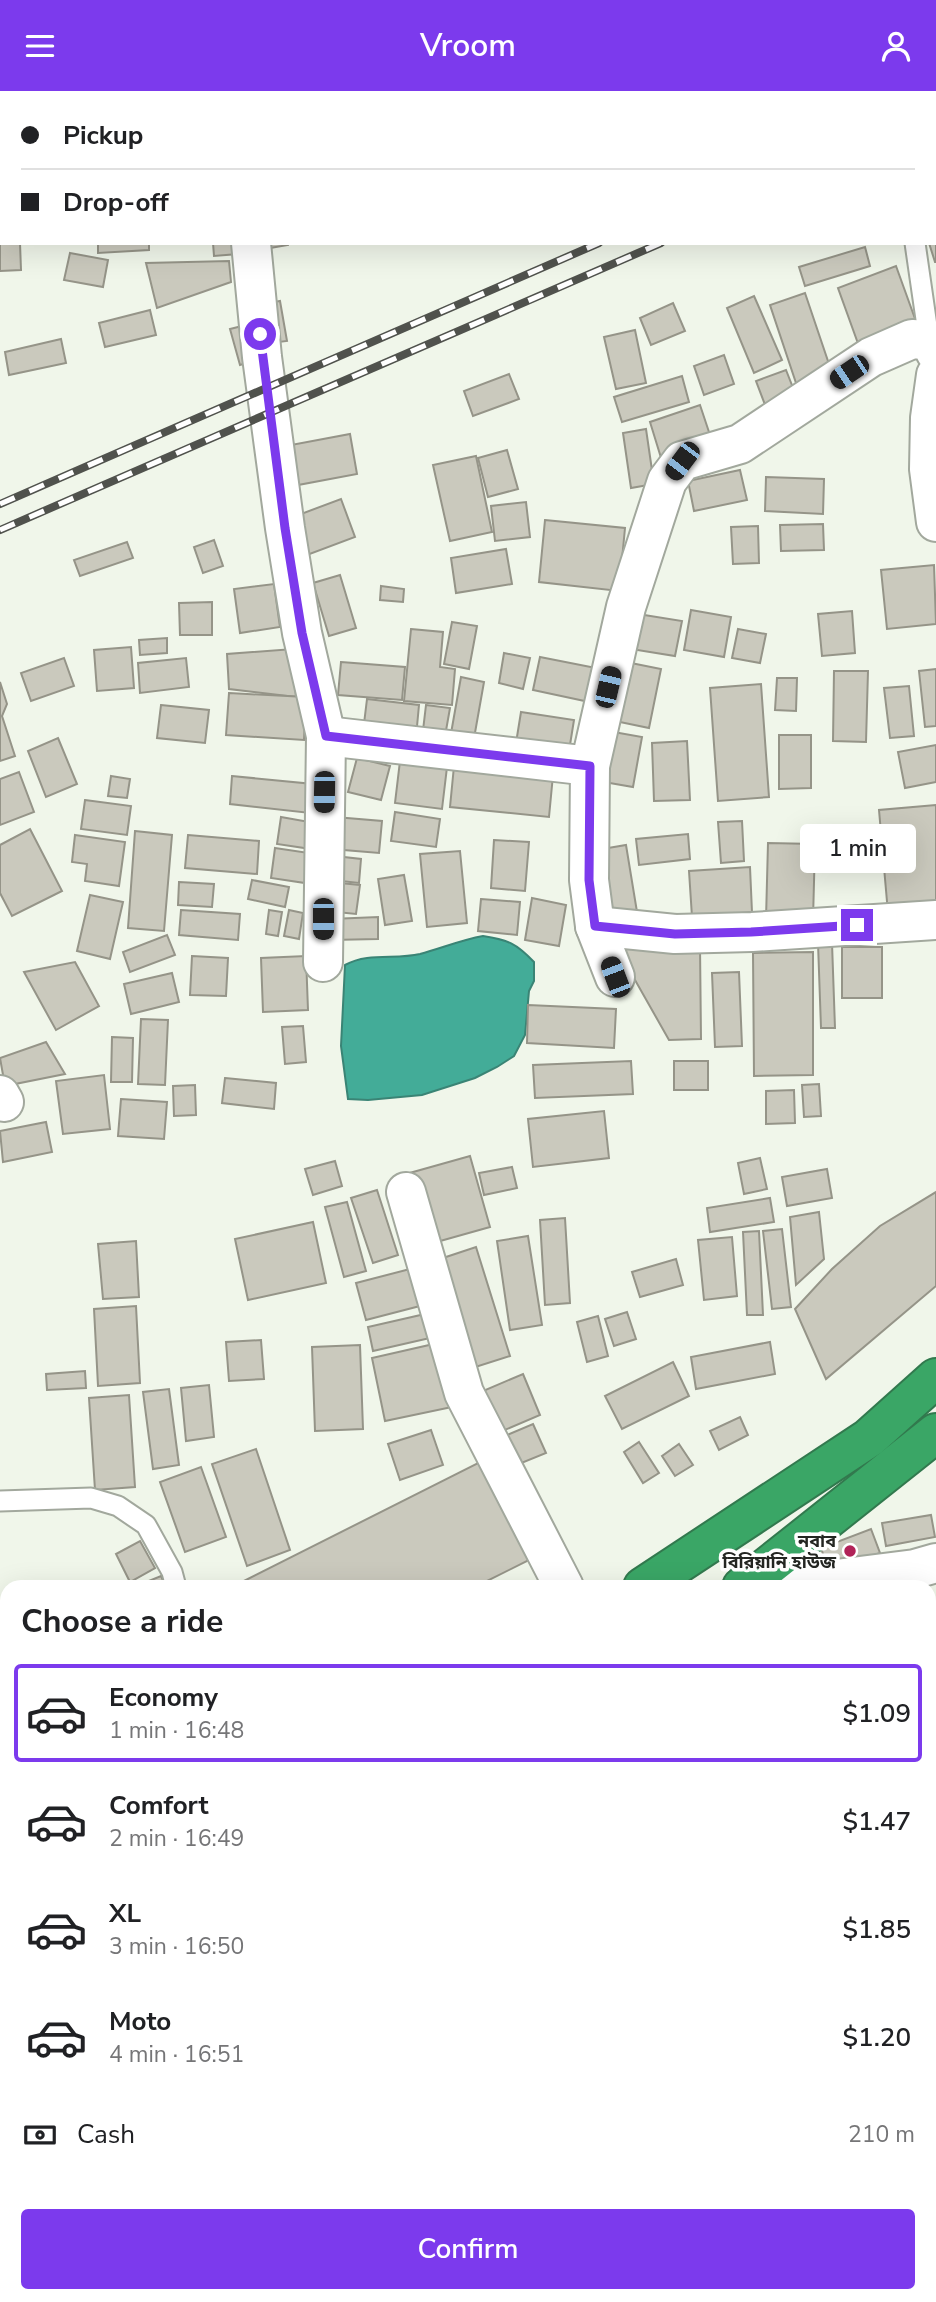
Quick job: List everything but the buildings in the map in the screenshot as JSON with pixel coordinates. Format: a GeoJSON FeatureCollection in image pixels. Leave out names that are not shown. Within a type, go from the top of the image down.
{"type":"FeatureCollection","features":[{"type":"Feature","properties":{"kind":"highway"},"geometry":{"type":"LineString","coordinates":[[654,1580],[869,1439],[936,1378]]}},
{"type":"Feature","properties":{"kind":"highway"},"geometry":{"type":"LineString","coordinates":[[752,1580],[936,1433]]}},
{"type":"Feature","properties":{"kind":"street"},"geometry":{"type":"LineString","coordinates":[[251,245],[262,357],[285,528],[302,633],[326,736],[323,963]]}},
{"type":"Feature","properties":{"kind":"street"},"geometry":{"type":"LineString","coordinates":[[615,977],[595,926],[589,880],[590,766],[626,607],[667,481],[682,461],[740,444],[871,357],[912,339],[934,356],[929,469],[936,522]]}},
{"type":"Feature","properties":{"kind":"street"},"geometry":{"type":"LineString","coordinates":[[326,736],[590,766]]}},
{"type":"Feature","properties":{"kind":"street"},"geometry":{"type":"LineString","coordinates":[[595,926],[675,934],[751,932],[936,919]]}},
{"type":"Feature","properties":{"kind":"street"},"geometry":{"type":"LineString","coordinates":[[406,1192],[464,1393],[560,1580]]}},
{"type":"Feature","properties":{"kind":"street"},"geometry":{"type":"LineString","coordinates":[[828,1580],[915,1569],[936,1563]]}},
{"type":"Feature","properties":{"kind":"lane"},"geometry":{"type":"LineString","coordinates":[[915,245],[934,356]]}},
{"type":"Feature","properties":{"kind":"lane"},"geometry":{"type":"LineString","coordinates":[[0,1501],[91,1499],[118,1506],[146,1525],[174,1580]]}},
{"type":"Feature","properties":{"kind":"water"},"geometry":{"type":"Polygon","coordinates":[[[483,936],[511,943],[534,962],[534,981],[529,991],[525,1035],[514,1056],[475,1078],[422,1095],[348,1099],[341,1046],[345,965],[373,957],[411,956],[483,936]]]}},
{"type":"Feature","properties":{"kind":"railway"},"geometry":{"type":"LineString","coordinates":[[0,504],[594,245]]}},
{"type":"Feature","properties":{"kind":"railway"},"geometry":{"type":"LineString","coordinates":[[0,530],[656,245]]}},
{"type":"Feature","properties":{"kind":"place","name":"নবাব বিরিয়ানি হাউজ"},"geometry":{"type":"Point","coordinates":[850,1551]}},
{"type":"Feature","properties":{"kind":"route"},"geometry":{"type":"LineString","coordinates":[[260,334],[285,528],[302,633],[326,736],[590,766],[589,880],[595,926],[675,934],[857,925]]}}]}
